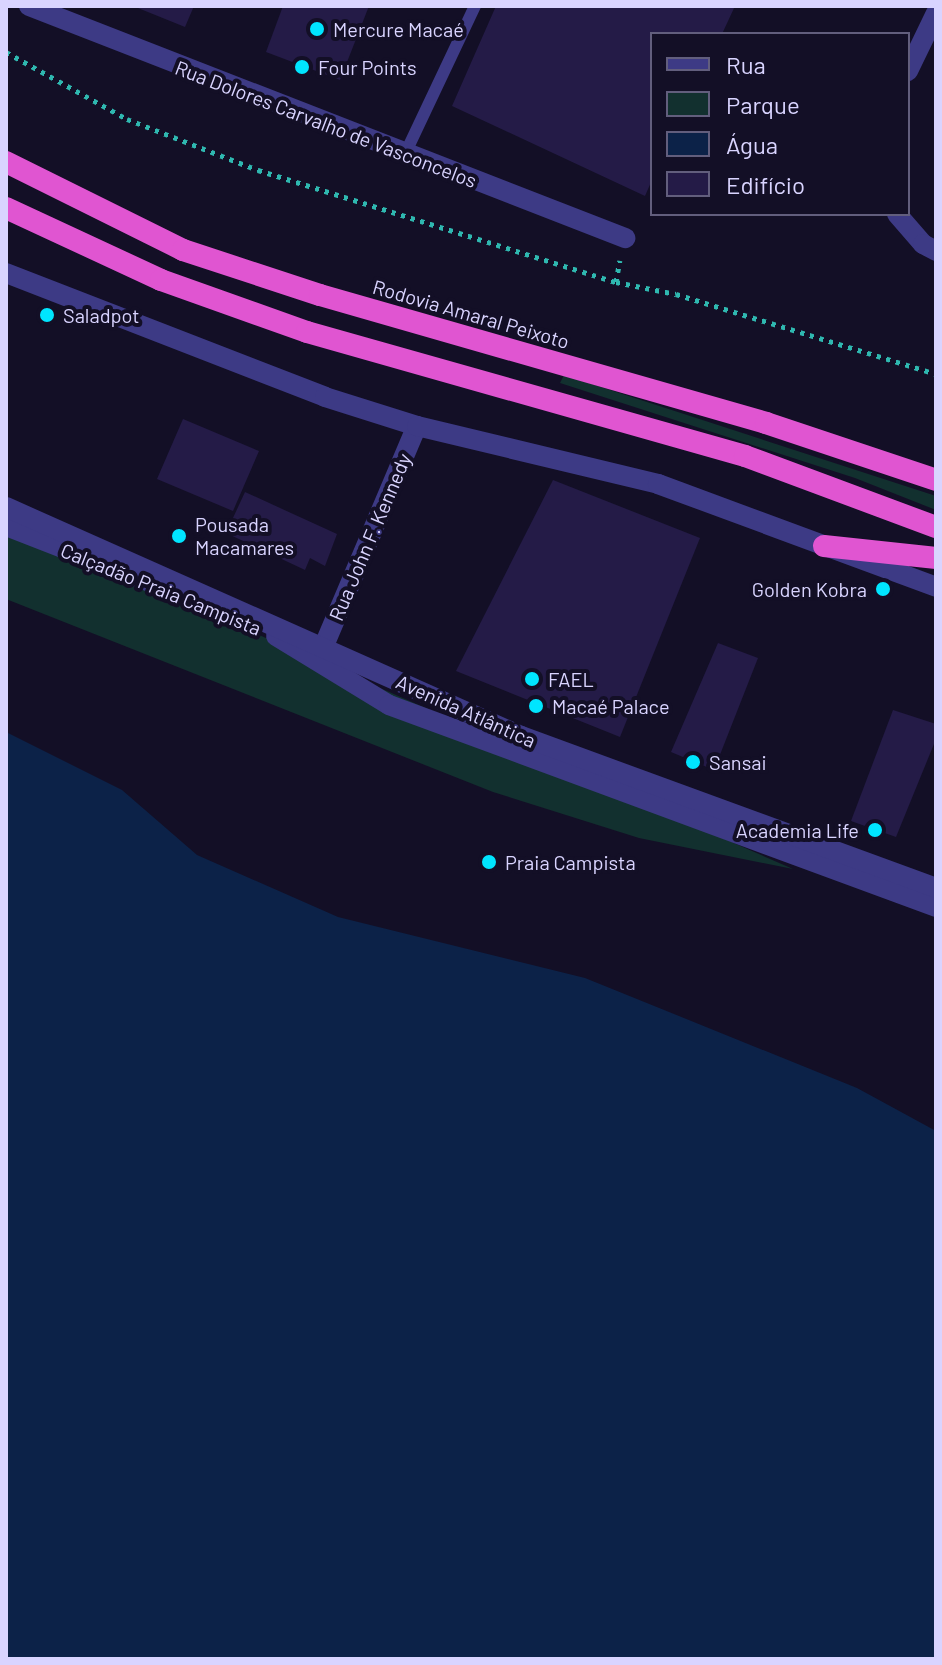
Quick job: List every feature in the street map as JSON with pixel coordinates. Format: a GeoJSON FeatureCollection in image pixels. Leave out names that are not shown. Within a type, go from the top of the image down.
{"type":"FeatureCollection","features":[{"type":"Feature","properties":{"kind":"highway"},"geometry":{"type":"LineString","coordinates":[[6,147],[65,191]]}},
{"type":"Feature","properties":{"kind":"highway","name":"Rodovia Amaral Peixoto"},"geometry":{"type":"LineString","coordinates":[[6,162],[183,250],[320,295],[766,423],[936,480]]}},
{"type":"Feature","properties":{"kind":"highway"},"geometry":{"type":"LineString","coordinates":[[6,208],[161,280],[307,332],[745,456],[936,527]]}},
{"type":"Feature","properties":{"kind":"highway"},"geometry":{"type":"LineString","coordinates":[[824,546],[936,558]]}},
{"type":"Feature","properties":{"kind":"street","name":"Rua Dolores Carvalho de Vasconcelos"},"geometry":{"type":"LineString","coordinates":[[29,6],[625,238]]}},
{"type":"Feature","properties":{"kind":"street"},"geometry":{"type":"LineString","coordinates":[[910,67],[936,13]]}},
{"type":"Feature","properties":{"kind":"street"},"geometry":{"type":"LineString","coordinates":[[899,216],[923,244],[936,251]]}},
{"type":"Feature","properties":{"kind":"street"},"geometry":{"type":"LineString","coordinates":[[6,273],[238,366],[417,426],[658,484],[936,587]]}},
{"type":"Feature","properties":{"kind":"street","name":"Rua John F. Kennedy"},"geometry":{"type":"LineString","coordinates":[[323,648],[417,426]]}},
{"type":"Feature","properties":{"kind":"street","name":"Avenida Atlântica"},"geometry":{"type":"LineString","coordinates":[[6,507],[521,736],[936,888]]}},
{"type":"Feature","properties":{"kind":"street","name":"Calçadão Praia Campista"},"geometry":{"type":"LineString","coordinates":[[6,526],[230,613],[294,645],[389,705],[936,907]]}},
{"type":"Feature","properties":{"kind":"lane"},"geometry":{"type":"LineString","coordinates":[[405,154],[475,6]]}},
{"type":"Feature","properties":{"kind":"path"},"geometry":{"type":"LineString","coordinates":[[6,52],[127,119],[258,170],[616,282],[676,294],[936,374]]}},
{"type":"Feature","properties":{"kind":"green space"},"geometry":{"type":"Polygon","coordinates":[[[564,375],[936,496],[936,510],[855,478],[560,383],[564,375]]]}},
{"type":"Feature","properties":{"kind":"green space"},"geometry":{"type":"Polygon","coordinates":[[[6,524],[793,869],[639,838],[493,792],[6,599],[6,524]]]}},
{"type":"Feature","properties":{"kind":"water"},"geometry":{"type":"Polygon","coordinates":[[[6,732],[122,790],[197,855],[338,917],[585,978],[857,1088],[936,1131],[936,1659],[6,1659],[6,732]]]}},
{"type":"Feature","properties":{"kind":"building"},"geometry":{"type":"Polygon","coordinates":[[[133,6],[194,6],[185,27],[133,6]]]}},
{"type":"Feature","properties":{"kind":"building","name":"Mercure Macaé"},"geometry":{"type":"Polygon","coordinates":[[[283,6],[369,6],[340,80],[266,52],[283,6]]]}},
{"type":"Feature","properties":{"kind":"building"},"geometry":{"type":"Polygon","coordinates":[[[496,6],[735,6],[723,32],[650,32],[650,185],[645,196],[452,106],[496,6]]]}},
{"type":"Feature","properties":{"kind":"building"},"geometry":{"type":"Polygon","coordinates":[[[183,419],[259,451],[233,511],[157,479],[183,419]]]}},
{"type":"Feature","properties":{"kind":"building"},"geometry":{"type":"Polygon","coordinates":[[[553,480],[700,538],[620,737],[456,671],[553,480]]]}},
{"type":"Feature","properties":{"kind":"building"},"geometry":{"type":"Polygon","coordinates":[[[245,492],[337,534],[325,566],[310,558],[305,570],[226,533],[245,492]]]}},
{"type":"Feature","properties":{"kind":"building"},"geometry":{"type":"Polygon","coordinates":[[[718,643],[758,658],[714,770],[671,752],[718,643]]]}},
{"type":"Feature","properties":{"kind":"building"},"geometry":{"type":"Polygon","coordinates":[[[893,710],[936,724],[936,739],[896,837],[851,821],[893,710]]]}},
{"type":"Feature","properties":{"kind":"place","name":"Mercure Macaé"},"geometry":{"type":"Point","coordinates":[317,29]}},
{"type":"Feature","properties":{"kind":"place","name":"Four Points"},"geometry":{"type":"Point","coordinates":[302,67]}},
{"type":"Feature","properties":{"kind":"place","name":"Saladpot"},"geometry":{"type":"Point","coordinates":[47,315]}},
{"type":"Feature","properties":{"kind":"place","name":"Pousada Macamares"},"geometry":{"type":"Point","coordinates":[179,536]}},
{"type":"Feature","properties":{"kind":"place","name":"Golden Kobra"},"geometry":{"type":"Point","coordinates":[883,589]}},
{"type":"Feature","properties":{"kind":"place","name":"FAEL"},"geometry":{"type":"Point","coordinates":[532,679]}},
{"type":"Feature","properties":{"kind":"place","name":"Macaé Palace"},"geometry":{"type":"Point","coordinates":[536,706]}},
{"type":"Feature","properties":{"kind":"place","name":"Sansai"},"geometry":{"type":"Point","coordinates":[693,762]}},
{"type":"Feature","properties":{"kind":"place","name":"Academia Life"},"geometry":{"type":"Point","coordinates":[875,830]}},
{"type":"Feature","properties":{"kind":"place","name":"Praia Campista"},"geometry":{"type":"Point","coordinates":[489,862]}}]}
